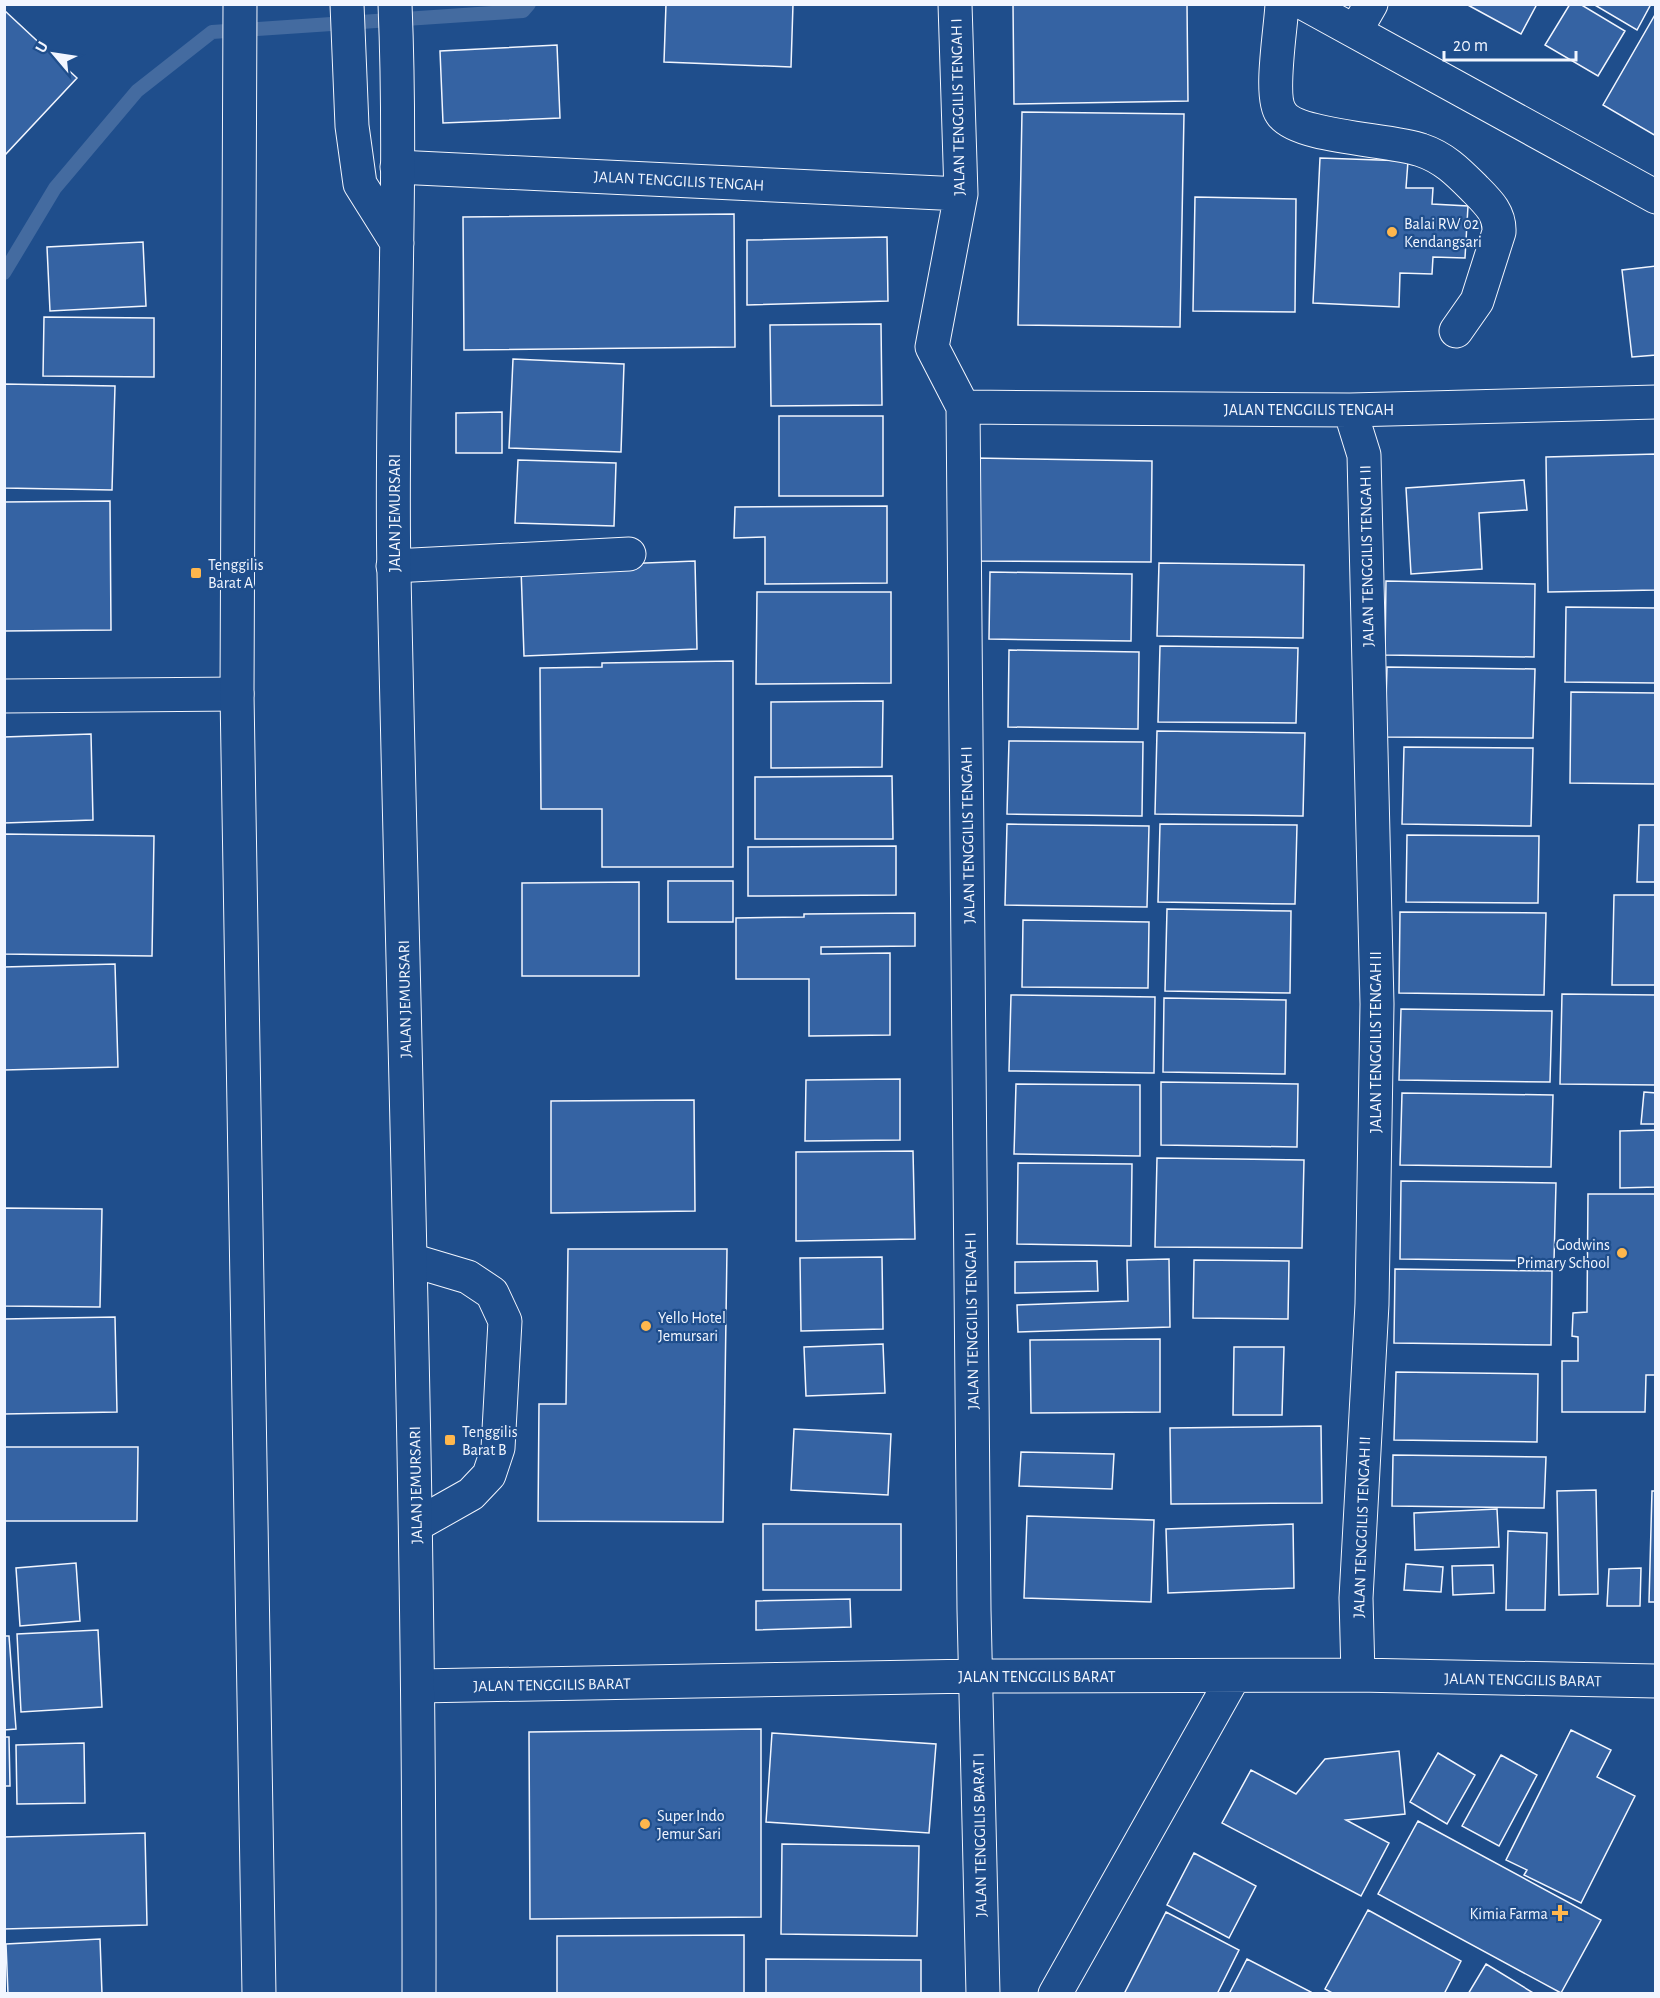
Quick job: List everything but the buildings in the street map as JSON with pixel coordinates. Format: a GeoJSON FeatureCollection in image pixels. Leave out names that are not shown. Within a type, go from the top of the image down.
{"type":"FeatureCollection","features":[{"type":"Feature","properties":{"kind":"street"},"geometry":{"type":"LineString","coordinates":[[240,4],[237,694],[259,1994]]}},
{"type":"Feature","properties":{"kind":"street"},"geometry":{"type":"LineString","coordinates":[[347,4],[352,126],[360,184],[396,243]]}},
{"type":"Feature","properties":{"kind":"street","name":"JALAN JEMURSARI"},"geometry":{"type":"LineString","coordinates":[[394,4],[399,97],[393,566],[411,1260],[419,1686],[419,1994]]}},
{"type":"Feature","properties":{"kind":"street","name":"JALAN TENGGILIS TENGAH I"},"geometry":{"type":"LineString","coordinates":[[955,4],[961,194],[932,347],[963,407],[976,1676]]}},
{"type":"Feature","properties":{"kind":"street"},"geometry":{"type":"LineString","coordinates":[[1282,4],[1274,98],[1281,115],[1308,129],[1428,153],[1446,160],[1491,204],[1500,222],[1499,232],[1477,301],[1456,331]]}},
{"type":"Feature","properties":{"kind":"street"},"geometry":{"type":"LineString","coordinates":[[1305,4],[1364,17],[1656,197]]}},
{"type":"Feature","properties":{"kind":"street","name":"JALAN TENGGILIS TENGAH"},"geometry":{"type":"LineString","coordinates":[[397,167],[961,194]]}},
{"type":"Feature","properties":{"kind":"street","name":"JALAN TENGGILIS TENGAH"},"geometry":{"type":"LineString","coordinates":[[963,407],[1350,410],[1656,402]]}},
{"type":"Feature","properties":{"kind":"street","name":"JALAN TENGGILIS TENGAH II"},"geometry":{"type":"LineString","coordinates":[[1350,410],[1364,455],[1377,1004],[1372,1304],[1356,1598],[1358,1675]]}},
{"type":"Feature","properties":{"kind":"street"},"geometry":{"type":"LineString","coordinates":[[393,566],[629,554]]}},
{"type":"Feature","properties":{"kind":"street"},"geometry":{"type":"LineString","coordinates":[[4,696],[237,694]]}},
{"type":"Feature","properties":{"kind":"street"},"geometry":{"type":"LineString","coordinates":[[411,1260],[468,1277],[484,1287],[492,1293],[505,1321],[498,1448],[489,1475],[471,1494],[416,1525]]}},
{"type":"Feature","properties":{"kind":"street","name":"JALAN TENGGILIS BARAT"},"geometry":{"type":"LineString","coordinates":[[419,1686],[976,1676],[1358,1675],[1656,1681]]}},
{"type":"Feature","properties":{"kind":"street","name":"JALAN TENGGILIS BARAT I"},"geometry":{"type":"LineString","coordinates":[[976,1676],[983,1994]]}},
{"type":"Feature","properties":{"kind":"street"},"geometry":{"type":"LineString","coordinates":[[1055,1994],[1234,1676]]}},
{"type":"Feature","properties":{"kind":"waterway"},"geometry":{"type":"LineString","coordinates":[[4,273],[55,188],[137,91],[212,32],[523,11],[529,4]]}},
{"type":"Feature","properties":{"kind":"place","name":"Balai RW 02 Kendangsari"},"geometry":{"type":"Point","coordinates":[1392,232]}},
{"type":"Feature","properties":{"kind":"place","name":"Tenggilis Barat A"},"geometry":{"type":"Point","coordinates":[196,573]}},
{"type":"Feature","properties":{"kind":"place","name":"Godwins Primary School"},"geometry":{"type":"Point","coordinates":[1622,1253]}},
{"type":"Feature","properties":{"kind":"place","name":"Yello Hotel Jemursari"},"geometry":{"type":"Point","coordinates":[646,1326]}},
{"type":"Feature","properties":{"kind":"place","name":"Tenggilis Barat B"},"geometry":{"type":"Point","coordinates":[450,1440]}},
{"type":"Feature","properties":{"kind":"place","name":"Super Indo Jemur Sari"},"geometry":{"type":"Point","coordinates":[645,1824]}},
{"type":"Feature","properties":{"kind":"place","name":"Kimia Farma"},"geometry":{"type":"Point","coordinates":[1560,1913]}}]}
